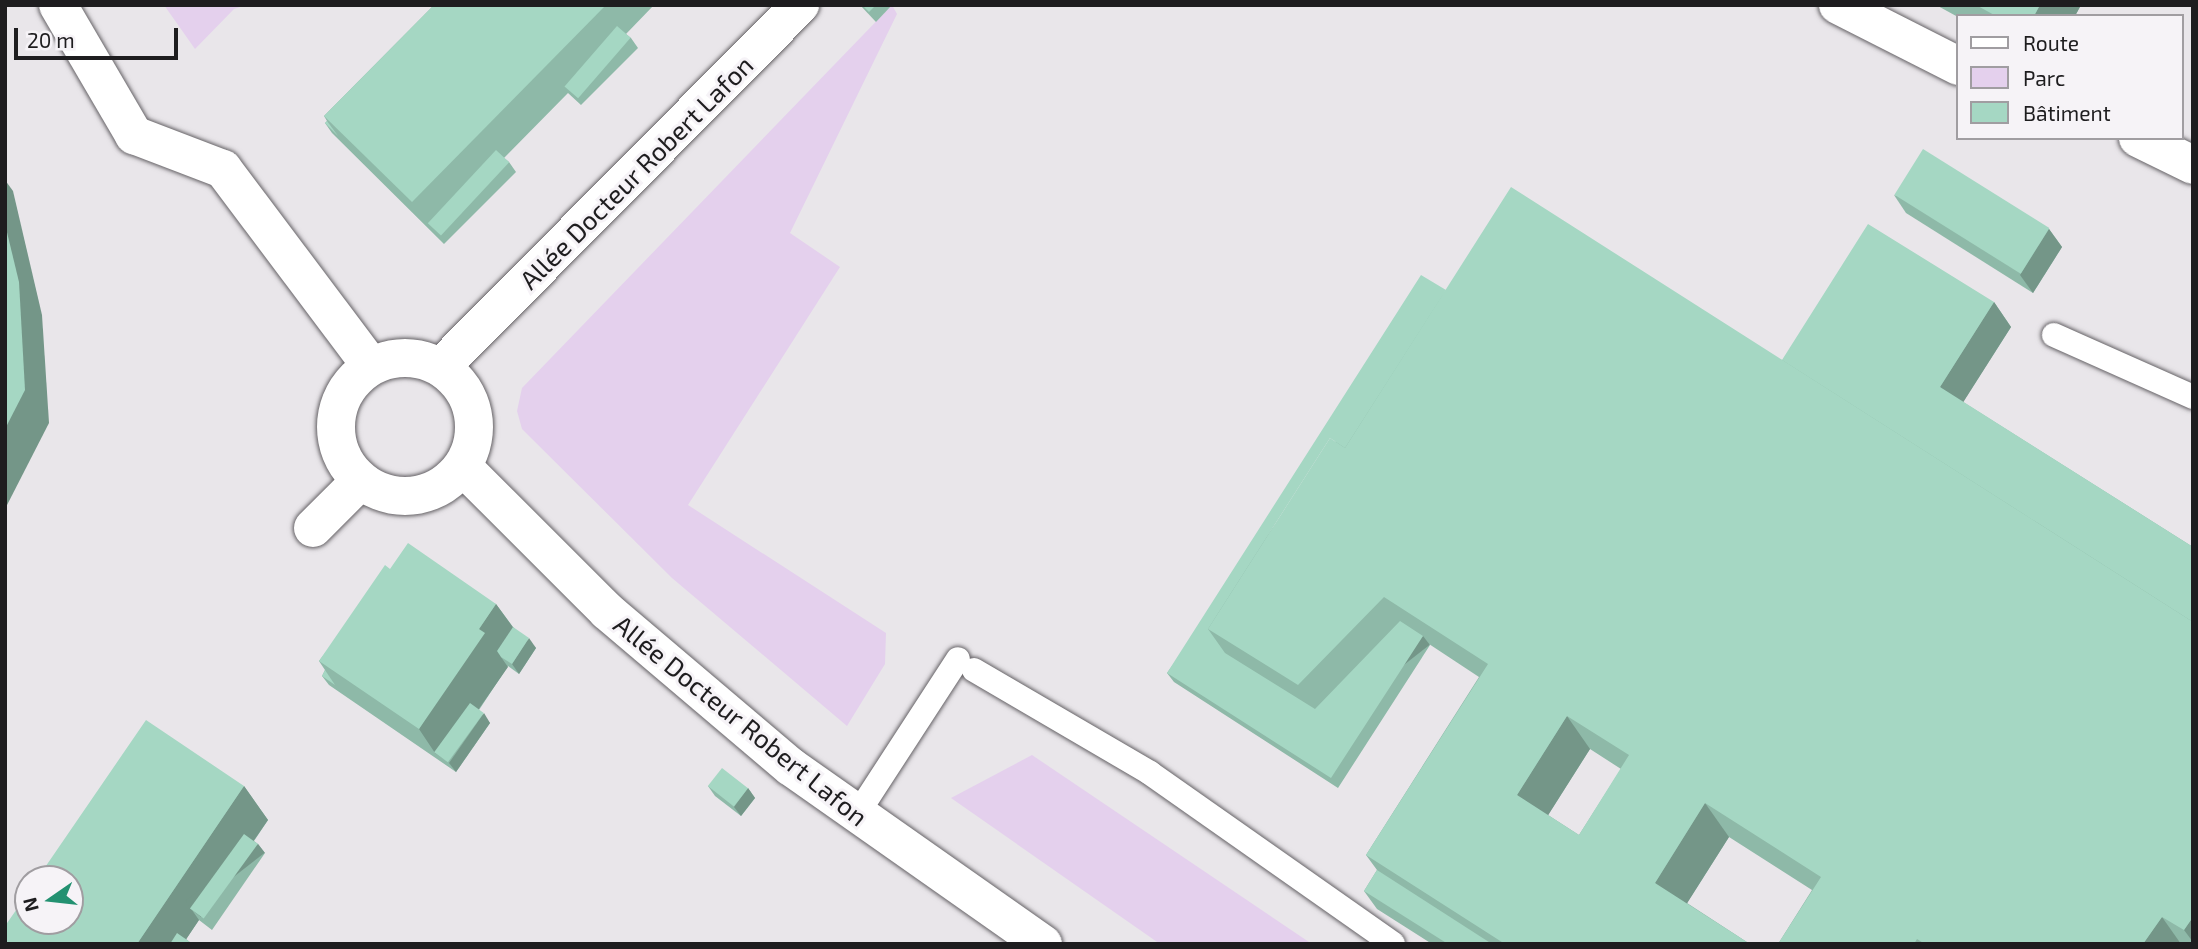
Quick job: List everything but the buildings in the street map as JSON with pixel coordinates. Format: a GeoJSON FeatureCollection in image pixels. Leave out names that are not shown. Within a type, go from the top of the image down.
{"type":"FeatureCollection","features":[{"type":"Feature","properties":{"kind":"street"},"geometry":{"type":"LineString","coordinates":[[58,5],[134,135],[223,169],[371,366]]}},
{"type":"Feature","properties":{"kind":"street","name":"Allée Docteur Robert Lafon"},"geometry":{"type":"LineString","coordinates":[[441,367],[800,5]]}},
{"type":"Feature","properties":{"kind":"street"},"geometry":{"type":"LineString","coordinates":[[1838,5],[1956,65]]}},
{"type":"Feature","properties":{"kind":"street"},"geometry":{"type":"LineString","coordinates":[[2142,140],[2193,165]]}},
{"type":"Feature","properties":{"kind":"street"},"geometry":{"type":"LineString","coordinates":[[394,359],[418,359],[441,367],[462,387],[473,413],[474,441],[463,467],[447,484],[426,495],[403,498],[380,493],[360,481],[337,443],[336,420],[341,399],[353,380],[371,366],[394,359]]}},
{"type":"Feature","properties":{"kind":"street","name":"Allée Docteur Robert Lafon"},"geometry":{"type":"LineString","coordinates":[[463,467],[607,611],[856,816],[1043,944]]}},
{"type":"Feature","properties":{"kind":"street"},"geometry":{"type":"LineString","coordinates":[[313,528],[360,481]]}},
{"type":"Feature","properties":{"kind":"lane"},"geometry":{"type":"LineString","coordinates":[[2054,335],[2193,397]]}},
{"type":"Feature","properties":{"kind":"lane"},"geometry":{"type":"LineString","coordinates":[[856,816],[966,664],[1150,773],[1392,944]]}},
{"type":"Feature","properties":{"kind":"green space"},"geometry":{"type":"Polygon","coordinates":[[[164,5],[246,5],[234,9],[195,49],[164,5]]]}},
{"type":"Feature","properties":{"kind":"green space"},"geometry":{"type":"Polygon","coordinates":[[[892,5],[897,14],[790,233],[840,267],[688,505],[886,633],[885,664],[847,726],[672,578],[522,429],[517,411],[522,388],[892,5]]]}},
{"type":"Feature","properties":{"kind":"green space"},"geometry":{"type":"Polygon","coordinates":[[[1032,755],[1312,944],[1160,944],[951,798],[1032,755]]]}}]}
